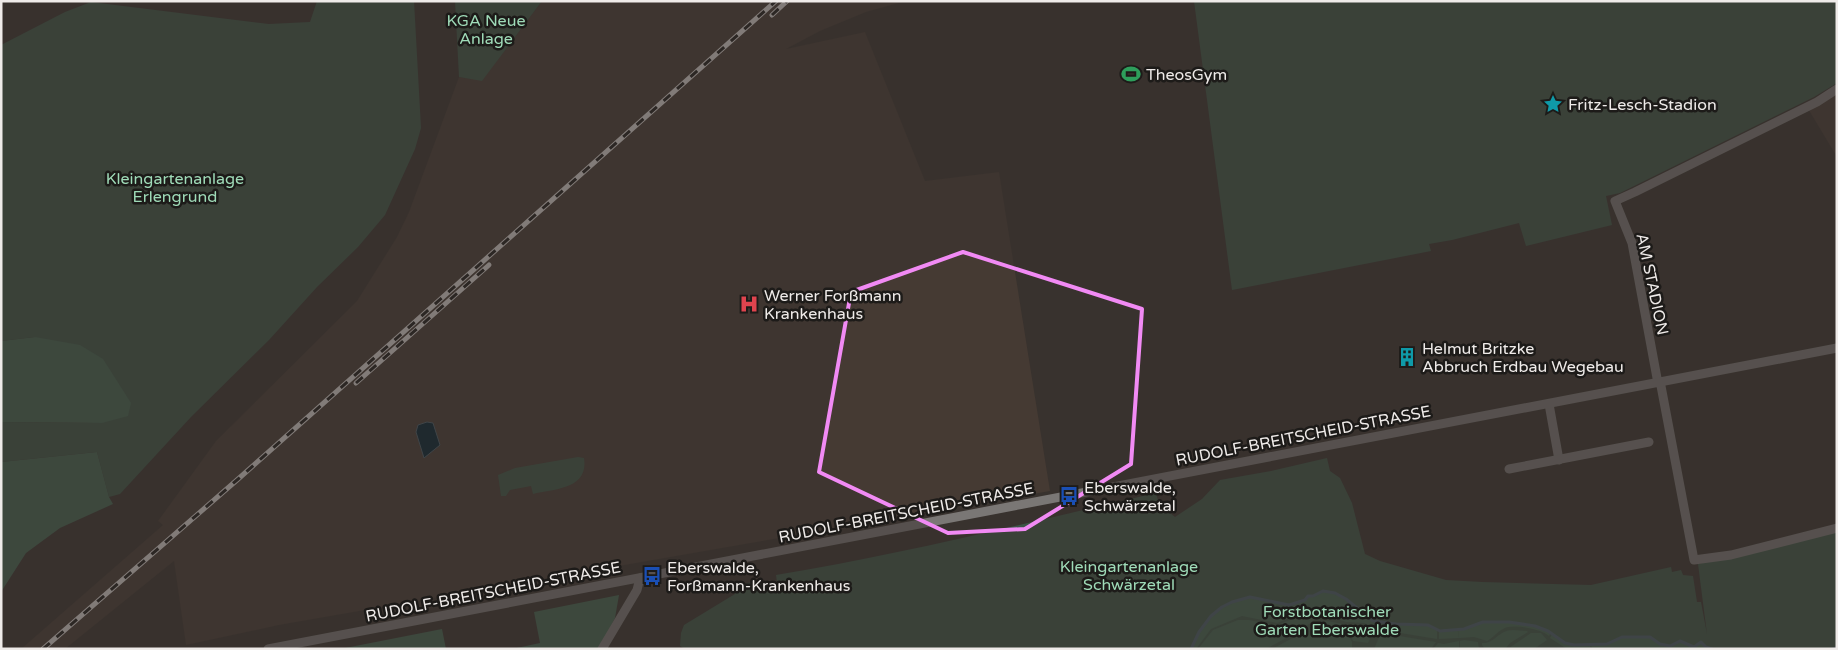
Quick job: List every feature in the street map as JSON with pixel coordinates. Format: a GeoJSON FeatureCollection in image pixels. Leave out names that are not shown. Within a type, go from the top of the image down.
{"type":"FeatureCollection","features":[{"type":"Feature","properties":{"kind":"street","name":"AM STADION"},"geometry":{"type":"LineString","coordinates":[[1837,89],[1807,107],[1614,201],[1632,243],[1694,560],[1731,555],[1837,528]]}},
{"type":"Feature","properties":{"kind":"street","name":"RUDOLF-BREITSCHEID-STRASSE"},"geometry":{"type":"LineString","coordinates":[[268,649],[1837,348]]}},
{"type":"Feature","properties":{"kind":"street"},"geometry":{"type":"LineString","coordinates":[[1549,404],[1559,460]]}},
{"type":"Feature","properties":{"kind":"street"},"geometry":{"type":"LineString","coordinates":[[1509,469],[1649,442]]}},
{"type":"Feature","properties":{"kind":"street"},"geometry":{"type":"LineString","coordinates":[[602,649],[637,590],[640,578]]}},
{"type":"Feature","properties":{"kind":"highlighted area"},"geometry":{"type":"Polygon","coordinates":[[[963,252],[1142,309],[1131,464],[1025,529],[948,533],[819,472],[851,292],[963,252]]]}},
{"type":"Feature","properties":{"kind":"shaded area","name":"Werner Forßmann Krankenhaus"},"geometry":{"type":"Polygon","coordinates":[[[542,1],[906,1],[866,12],[820,31],[786,49],[865,32],[925,181],[999,172],[1050,491],[279,625],[186,645],[174,561],[65,649],[21,649],[163,525],[158,521],[216,441],[357,301],[397,237],[409,212],[459,77],[482,80],[542,1]]]}},
{"type":"Feature","properties":{"kind":"shaded area"},"geometry":{"type":"Polygon","coordinates":[[[1837,89],[1837,157],[1807,107],[1837,89]]]}},
{"type":"Feature","properties":{"kind":"green space","name":"Kleingartenanlage Erlengrund"},"geometry":{"type":"Polygon","coordinates":[[[317,1],[414,1],[421,128],[415,149],[385,215],[358,247],[317,287],[269,340],[191,417],[120,494],[109,497],[97,452],[1,462],[1,422],[102,423],[35,337],[1,341],[1,45],[65,12],[91,2],[269,24],[310,22],[317,1]]]}},
{"type":"Feature","properties":{"kind":"green space","name":"KGA Neue Anlage"},"geometry":{"type":"Polygon","coordinates":[[[455,1],[542,1],[482,81],[459,77],[455,1]]]}},
{"type":"Feature","properties":{"kind":"green space"},"geometry":{"type":"Polygon","coordinates":[[[1194,1],[1837,1],[1837,83],[1814,97],[1620,193],[1606,196],[1612,225],[1526,246],[1519,223],[1429,244],[1431,251],[1232,290],[1194,1]]]}},
{"type":"Feature","properties":{"kind":"green space"},"geometry":{"type":"Polygon","coordinates":[[[35,337],[80,345],[103,359],[131,403],[128,416],[102,423],[1,422],[1,341],[35,337]]]}},
{"type":"Feature","properties":{"kind":"green space"},"geometry":{"type":"Polygon","coordinates":[[[97,452],[109,497],[113,504],[60,528],[26,553],[1,592],[1,462],[97,452]]]}},
{"type":"Feature","properties":{"kind":"green space"},"geometry":{"type":"Polygon","coordinates":[[[578,457],[584,458],[584,468],[576,482],[569,486],[533,494],[531,486],[510,490],[506,496],[501,496],[498,475],[515,468],[578,457]]]}},
{"type":"Feature","properties":{"kind":"green space","name":"Kleingartenanlage Schwärzetal"},"geometry":{"type":"Polygon","coordinates":[[[1327,458],[1330,471],[1340,478],[1352,503],[1365,554],[1380,561],[1446,580],[1591,585],[1671,567],[1672,572],[1681,570],[1683,575],[1693,576],[1697,602],[1701,602],[1707,634],[1698,564],[1837,531],[1837,649],[685,649],[680,646],[684,625],[735,594],[732,586],[754,582],[777,582],[776,575],[919,547],[1156,493],[1159,504],[1175,517],[1202,499],[1220,480],[1327,458]]]}},
{"type":"Feature","properties":{"kind":"green space"},"geometry":{"type":"Polygon","coordinates":[[[1323,591],[1347,601],[1376,622],[1376,625],[1377,622],[1380,623],[1380,629],[1364,623],[1346,622],[1329,616],[1310,614],[1297,615],[1277,623],[1242,616],[1211,629],[1196,649],[1191,649],[1199,632],[1211,616],[1232,602],[1250,597],[1289,605],[1323,591]]]}},
{"type":"Feature","properties":{"kind":"green space"},"geometry":{"type":"Polygon","coordinates":[[[619,595],[615,618],[599,649],[512,649],[540,643],[534,612],[619,595]]]}},
{"type":"Feature","properties":{"kind":"green space"},"geometry":{"type":"Polygon","coordinates":[[[1300,616],[1315,619],[1303,629],[1266,649],[1198,649],[1213,630],[1238,620],[1277,625],[1300,616]]]}},
{"type":"Feature","properties":{"kind":"green space"},"geometry":{"type":"Polygon","coordinates":[[[1327,621],[1343,624],[1352,642],[1352,649],[1339,649],[1343,647],[1337,649],[1272,649],[1320,622],[1327,621]]]}},
{"type":"Feature","properties":{"kind":"green space"},"geometry":{"type":"Polygon","coordinates":[[[1504,621],[1535,626],[1551,633],[1549,636],[1534,629],[1507,627],[1487,641],[1474,637],[1459,638],[1458,630],[1483,622],[1504,621]]]}},
{"type":"Feature","properties":{"kind":"green space"},"geometry":{"type":"Polygon","coordinates":[[[1388,623],[1428,625],[1437,630],[1437,639],[1382,630],[1384,625],[1388,623]]]}},
{"type":"Feature","properties":{"kind":"green space"},"geometry":{"type":"Polygon","coordinates":[[[1347,625],[1374,630],[1368,643],[1353,641],[1347,625]]]}},
{"type":"Feature","properties":{"kind":"green space"},"geometry":{"type":"Polygon","coordinates":[[[442,629],[446,649],[340,649],[442,629]]]}},
{"type":"Feature","properties":{"kind":"green space"},"geometry":{"type":"Polygon","coordinates":[[[1445,629],[1458,630],[1459,638],[1439,639],[1439,631],[1445,629]]]}},
{"type":"Feature","properties":{"kind":"green space"},"geometry":{"type":"Polygon","coordinates":[[[1513,630],[1528,632],[1510,643],[1506,648],[1485,649],[1482,645],[1482,643],[1490,641],[1504,632],[1513,630]]]}},
{"type":"Feature","properties":{"kind":"green space"},"geometry":{"type":"Polygon","coordinates":[[[1381,633],[1436,642],[1431,649],[1374,649],[1381,633]]]}},
{"type":"Feature","properties":{"kind":"green space"},"geometry":{"type":"Polygon","coordinates":[[[1531,633],[1541,633],[1547,640],[1534,649],[1509,648],[1531,633]]]}},
{"type":"Feature","properties":{"kind":"green space"},"geometry":{"type":"Polygon","coordinates":[[[1552,634],[1565,643],[1590,645],[1591,649],[1567,649],[1550,638],[1552,634]]]}},
{"type":"Feature","properties":{"kind":"green space"},"geometry":{"type":"Polygon","coordinates":[[[1622,637],[1652,638],[1660,644],[1670,646],[1680,641],[1693,647],[1700,642],[1705,645],[1706,649],[1592,649],[1591,645],[1607,644],[1622,637]]]}},
{"type":"Feature","properties":{"kind":"green space"},"geometry":{"type":"Polygon","coordinates":[[[1459,641],[1459,649],[1433,649],[1438,643],[1444,644],[1459,641]]]}},
{"type":"Feature","properties":{"kind":"green space"},"geometry":{"type":"Polygon","coordinates":[[[1460,641],[1478,642],[1479,649],[1460,649],[1460,641]]]}},
{"type":"Feature","properties":{"kind":"water"},"geometry":{"type":"Polygon","coordinates":[[[427,422],[433,423],[440,445],[424,458],[416,432],[418,425],[427,422]]]}},
{"type":"Feature","properties":{"kind":"waterway"},"geometry":{"type":"LineString","coordinates":[[1191,649],[1199,632],[1211,616],[1232,602],[1250,597],[1289,605],[1323,591],[1335,593],[1346,599],[1373,621],[1428,625],[1440,631],[1464,629],[1483,622],[1509,622],[1535,626],[1548,631],[1565,643],[1574,645],[1607,644],[1622,637],[1650,637],[1660,644],[1670,646],[1680,641],[1694,647],[1701,642],[1706,647],[1712,649]]}},
{"type":"Feature","properties":{"kind":"waterway"},"geometry":{"type":"LineString","coordinates":[[1833,649],[1837,647]]}},
{"type":"Feature","properties":{"kind":"railway"},"geometry":{"type":"LineString","coordinates":[[43,649],[237,480],[776,1]]}},
{"type":"Feature","properties":{"kind":"railway"},"geometry":{"type":"LineString","coordinates":[[772,15],[787,1]]}},
{"type":"Feature","properties":{"kind":"railway"},"geometry":{"type":"LineString","coordinates":[[356,383],[489,265]]}},
{"type":"Feature","properties":{"kind":"place","name":"TheosGym"},"geometry":{"type":"Point","coordinates":[1131,74]}},
{"type":"Feature","properties":{"kind":"place","name":"Fritz-Lesch-Stadion"},"geometry":{"type":"Point","coordinates":[1553,104]}},
{"type":"Feature","properties":{"kind":"place","name":"Werner Forßmann Krankenhaus"},"geometry":{"type":"Point","coordinates":[749,304]}},
{"type":"Feature","properties":{"kind":"place","name":"Helmut Britzke Abbruch Erdbau Wegebau"},"geometry":{"type":"Point","coordinates":[1407,357]}},
{"type":"Feature","properties":{"kind":"place","name":"Eberswalde, Schwärzetal"},"geometry":{"type":"Point","coordinates":[1069,496]}},
{"type":"Feature","properties":{"kind":"place","name":"Eberswalde, Forßmann-Krankenhaus"},"geometry":{"type":"Point","coordinates":[652,576]}},
{"type":"Feature","properties":{"kind":"park label","name":"Forstbotanischer Garten Eberswalde"},"geometry":{"type":"Point","coordinates":[1327,620]}}]}
